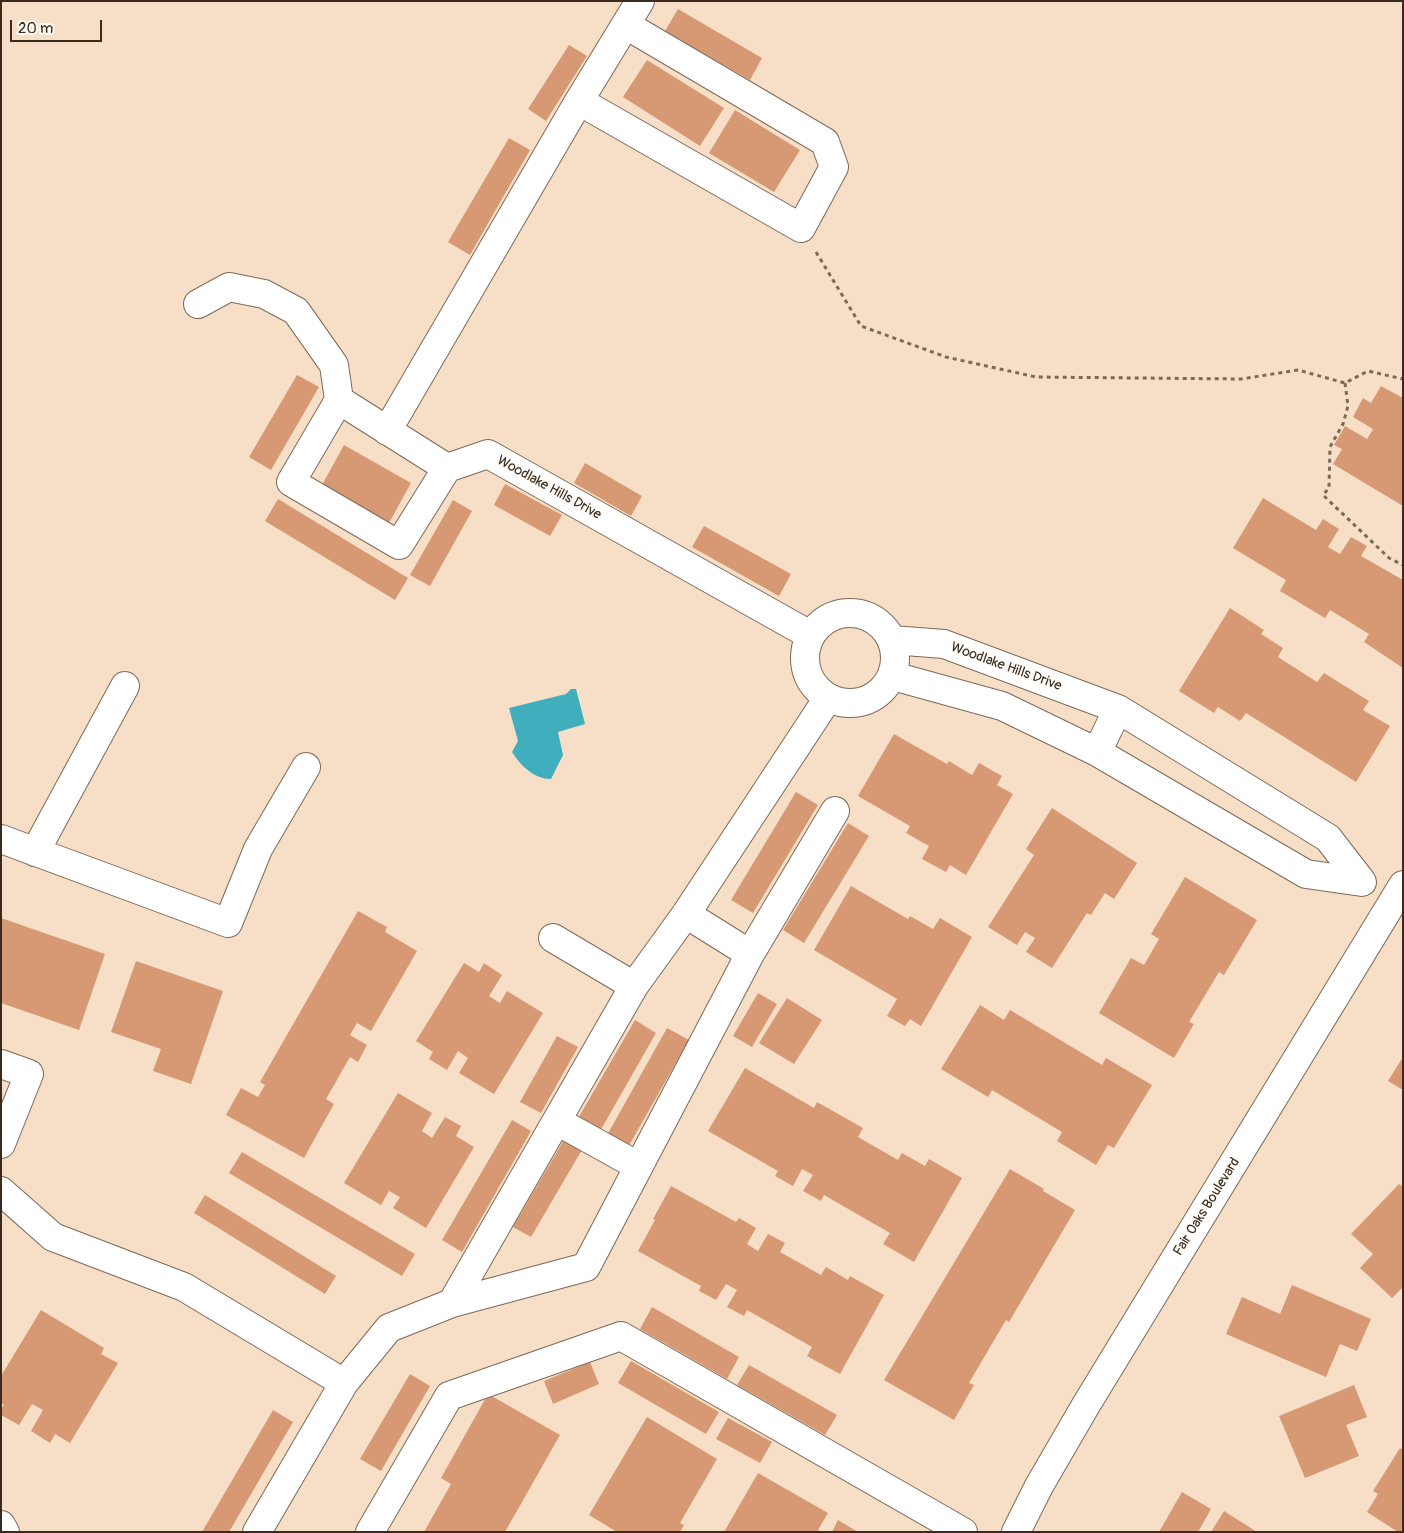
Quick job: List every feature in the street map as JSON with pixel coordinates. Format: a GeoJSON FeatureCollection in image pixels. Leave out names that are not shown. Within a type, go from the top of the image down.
{"type":"FeatureCollection","features":[{"type":"Feature","properties":{"kind":"street"},"geometry":{"type":"LineString","coordinates":[[387,431],[579,101],[640,1]]}},
{"type":"Feature","properties":{"kind":"street"},"geometry":{"type":"LineString","coordinates":[[579,101],[801,228],[834,167],[825,142],[626,25]]}},
{"type":"Feature","properties":{"kind":"street"},"geometry":{"type":"LineString","coordinates":[[198,304],[229,287],[264,294],[296,311],[334,365],[339,400],[291,482],[399,545],[447,468],[339,400]]}},
{"type":"Feature","properties":{"kind":"street","name":"Woodlake Hills Drive"},"geometry":{"type":"LineString","coordinates":[[447,468],[488,454],[810,635]]}},
{"type":"Feature","properties":{"kind":"street"},"geometry":{"type":"LineString","coordinates":[[845,612],[860,613],[873,619],[884,628],[892,640],[895,664],[892,676],[884,688],[872,698],[858,703],[842,703],[828,698],[817,689],[808,677],[804,663],[805,649],[810,635],[819,624],[831,616],[845,612]]}},
{"type":"Feature","properties":{"kind":"street","name":"Woodlake Hills Drive"},"geometry":{"type":"LineString","coordinates":[[892,640],[944,644],[1118,709],[1328,838],[1362,882]]}},
{"type":"Feature","properties":{"kind":"street","name":"Woodlake Hills Drive"},"geometry":{"type":"LineString","coordinates":[[892,676],[1002,706],[1097,752],[1306,874],[1362,882],[1400,897]]}},
{"type":"Feature","properties":{"kind":"street"},"geometry":{"type":"LineString","coordinates":[[34,852],[125,686]]}},
{"type":"Feature","properties":{"kind":"street"},"geometry":{"type":"LineString","coordinates":[[452,1303],[634,986],[686,914],[828,698]]}},
{"type":"Feature","properties":{"kind":"street"},"geometry":{"type":"LineString","coordinates":[[1097,752],[1118,709]]}},
{"type":"Feature","properties":{"kind":"street"},"geometry":{"type":"LineString","coordinates":[[1,839],[228,923],[258,849],[306,767]]}},
{"type":"Feature","properties":{"kind":"street"},"geometry":{"type":"LineString","coordinates":[[1257,846],[1280,809]]}},
{"type":"Feature","properties":{"kind":"street"},"geometry":{"type":"LineString","coordinates":[[257,1532],[344,1383],[389,1328],[452,1303],[586,1267],[750,954],[835,811]]}},
{"type":"Feature","properties":{"kind":"street","name":"Fair Oaks Boulevard"},"geometry":{"type":"LineString","coordinates":[[1016,1532],[1039,1486],[1086,1405],[1400,897]]}},
{"type":"Feature","properties":{"kind":"street"},"geometry":{"type":"LineString","coordinates":[[686,914],[750,954]]}},
{"type":"Feature","properties":{"kind":"street"},"geometry":{"type":"LineString","coordinates":[[553,938],[634,986]]}},
{"type":"Feature","properties":{"kind":"street"},"geometry":{"type":"LineString","coordinates":[[1,1064],[28,1074],[1,1144]]}},
{"type":"Feature","properties":{"kind":"street"},"geometry":{"type":"LineString","coordinates":[[557,1121],[638,1166]]}},
{"type":"Feature","properties":{"kind":"street"},"geometry":{"type":"LineString","coordinates":[[1,1191],[53,1237],[184,1288],[344,1383]]}},
{"type":"Feature","properties":{"kind":"street"},"geometry":{"type":"LineString","coordinates":[[370,1532],[449,1396],[621,1336],[963,1532]]}},
{"type":"Feature","properties":{"kind":"street"},"geometry":{"type":"LineString","coordinates":[[1,1525],[5,1532]]}},
{"type":"Feature","properties":{"kind":"path"},"geometry":{"type":"LineString","coordinates":[[801,228],[861,326],[946,358],[1036,377],[1241,379],[1298,370],[1345,383],[1368,371],[1403,379]]}},
{"type":"Feature","properties":{"kind":"path"},"geometry":{"type":"LineString","coordinates":[[1345,383],[1348,406],[1343,424],[1330,447],[1329,488],[1323,495],[1389,558],[1403,565]]}},
{"type":"Feature","properties":{"kind":"water"},"geometry":{"type":"Polygon","coordinates":[[[571,689],[576,689],[585,724],[558,732],[563,755],[551,779],[539,777],[524,767],[512,752],[518,741],[509,708],[566,694],[571,689]]]}},
{"type":"Feature","properties":{"kind":"building"},"geometry":{"type":"Polygon","coordinates":[[[678,9],[762,58],[750,80],[665,31],[678,9]]]}},
{"type":"Feature","properties":{"kind":"building"},"geometry":{"type":"Polygon","coordinates":[[[569,45],[587,56],[546,121],[528,109],[569,45]]]}},
{"type":"Feature","properties":{"kind":"building"},"geometry":{"type":"Polygon","coordinates":[[[647,60],[724,108],[700,146],[623,97],[647,60]]]}},
{"type":"Feature","properties":{"kind":"building"},"geometry":{"type":"Polygon","coordinates":[[[735,110],[800,150],[774,192],[709,153],[735,110]]]}},
{"type":"Feature","properties":{"kind":"building"},"geometry":{"type":"Polygon","coordinates":[[[509,138],[530,150],[470,255],[448,242],[509,138]]]}},
{"type":"Feature","properties":{"kind":"building"},"geometry":{"type":"Polygon","coordinates":[[[297,375],[319,387],[271,470],[249,457],[297,375]]]}},
{"type":"Feature","properties":{"kind":"building"},"geometry":{"type":"Polygon","coordinates":[[[1381,386],[1403,398],[1403,506],[1333,464],[1342,449],[1334,445],[1345,426],[1367,439],[1373,429],[1353,417],[1363,398],[1371,403],[1381,386]]]}},
{"type":"Feature","properties":{"kind":"building"},"geometry":{"type":"Polygon","coordinates":[[[344,445],[411,483],[389,523],[322,485],[344,445]]]}},
{"type":"Feature","properties":{"kind":"building"},"geometry":{"type":"Polygon","coordinates":[[[585,463],[642,496],[631,516],[574,483],[585,463]]]}},
{"type":"Feature","properties":{"kind":"building"},"geometry":{"type":"Polygon","coordinates":[[[505,484],[562,515],[550,536],[494,505],[505,484]]]}},
{"type":"Feature","properties":{"kind":"building"},"geometry":{"type":"Polygon","coordinates":[[[1263,498],[1316,530],[1323,519],[1339,529],[1328,547],[1340,554],[1351,537],[1367,546],[1361,556],[1403,580],[1403,668],[1364,642],[1369,634],[1330,610],[1325,618],[1280,591],[1286,580],[1233,548],[1263,498]]]}},
{"type":"Feature","properties":{"kind":"building"},"geometry":{"type":"Polygon","coordinates":[[[278,499],[408,578],[395,600],[265,521],[278,499]]]}},
{"type":"Feature","properties":{"kind":"building"},"geometry":{"type":"Polygon","coordinates":[[[453,500],[472,511],[430,586],[410,575],[453,500]]]}},
{"type":"Feature","properties":{"kind":"building"},"geometry":{"type":"Polygon","coordinates":[[[704,526],[791,574],[779,596],[692,547],[704,526]]]}},
{"type":"Feature","properties":{"kind":"building"},"geometry":{"type":"Polygon","coordinates":[[[1230,608],[1264,630],[1261,634],[1283,648],[1278,657],[1317,682],[1324,673],[1369,701],[1363,710],[1390,726],[1356,782],[1246,713],[1240,721],[1218,707],[1214,713],[1179,691],[1230,608]]]}},
{"type":"Feature","properties":{"kind":"building"},"geometry":{"type":"Polygon","coordinates":[[[894,734],[947,764],[949,761],[972,775],[979,763],[1002,776],[997,785],[1013,794],[966,875],[950,865],[946,872],[922,859],[929,846],[906,833],[910,826],[858,796],[894,734]]]}},
{"type":"Feature","properties":{"kind":"building"},"geometry":{"type":"Polygon","coordinates":[[[796,792],[818,805],[753,913],[731,900],[796,792]]]}},
{"type":"Feature","properties":{"kind":"building"},"geometry":{"type":"Polygon","coordinates":[[[1052,808],[1137,863],[1114,899],[1105,893],[1091,915],[1087,913],[1052,968],[1026,952],[1035,938],[1025,932],[1017,945],[988,927],[1034,855],[1026,849],[1052,808]]]}},
{"type":"Feature","properties":{"kind":"building"},"geometry":{"type":"Polygon","coordinates":[[[848,823],[869,836],[804,943],[783,930],[848,823]]]}},
{"type":"Feature","properties":{"kind":"building"},"geometry":{"type":"Polygon","coordinates":[[[1185,877],[1257,920],[1224,975],[1219,972],[1189,1022],[1194,1024],[1174,1058],[1099,1013],[1131,958],[1144,965],[1159,939],[1151,934],[1185,877]]]}},
{"type":"Feature","properties":{"kind":"building"},"geometry":{"type":"Polygon","coordinates":[[[851,886],[908,919],[910,916],[933,929],[940,918],[972,937],[921,1026],[910,1019],[905,1026],[887,1016],[897,999],[814,950],[851,886]]]}},
{"type":"Feature","properties":{"kind":"building"},"geometry":{"type":"Polygon","coordinates":[[[358,911],[387,927],[385,932],[417,951],[371,1031],[357,1023],[350,1035],[367,1045],[358,1062],[350,1057],[326,1099],[334,1104],[304,1158],[226,1115],[241,1088],[258,1097],[265,1085],[260,1082],[358,911]]]}},
{"type":"Feature","properties":{"kind":"building"},"geometry":{"type":"Polygon","coordinates":[[[1,918],[105,954],[79,1030],[1,1003],[1,918]]]}},
{"type":"Feature","properties":{"kind":"building"},"geometry":{"type":"Polygon","coordinates":[[[136,961],[223,991],[191,1084],[153,1071],[161,1049],[111,1032],[136,961]]]}},
{"type":"Feature","properties":{"kind":"building"},"geometry":{"type":"Polygon","coordinates":[[[464,963],[479,972],[484,963],[502,975],[489,996],[500,1003],[507,991],[543,1013],[494,1094],[459,1073],[468,1058],[458,1051],[447,1070],[429,1059],[433,1052],[416,1041],[464,963]]]}},
{"type":"Feature","properties":{"kind":"building"},"geometry":{"type":"Polygon","coordinates":[[[758,993],[777,1004],[752,1047],[733,1036],[758,993]]]}},
{"type":"Feature","properties":{"kind":"building"},"geometry":{"type":"Polygon","coordinates":[[[787,998],[822,1020],[794,1064],[759,1043],[787,998]]]}},
{"type":"Feature","properties":{"kind":"building"},"geometry":{"type":"Polygon","coordinates":[[[980,1005],[1004,1020],[1010,1010],[1102,1065],[1106,1058],[1152,1085],[1114,1148],[1108,1145],[1096,1165],[1057,1141],[1062,1132],[992,1090],[988,1097],[941,1069],[980,1005]]]}},
{"type":"Feature","properties":{"kind":"building"},"geometry":{"type":"Polygon","coordinates":[[[635,1020],[656,1033],[599,1133],[577,1120],[635,1020]]]}},
{"type":"Feature","properties":{"kind":"building"},"geometry":{"type":"Polygon","coordinates":[[[667,1028],[689,1040],[627,1149],[606,1137],[667,1028]]]}},
{"type":"Feature","properties":{"kind":"building"},"geometry":{"type":"Polygon","coordinates":[[[557,1036],[578,1047],[541,1113],[520,1102],[557,1036]]]}},
{"type":"Feature","properties":{"kind":"building"},"geometry":{"type":"Polygon","coordinates":[[[1403,1057],[1403,1090],[1388,1081],[1403,1057]]]}},
{"type":"Feature","properties":{"kind":"building"},"geometry":{"type":"Polygon","coordinates":[[[745,1068],[814,1108],[817,1102],[863,1128],[858,1137],[898,1160],[902,1153],[925,1166],[929,1159],[962,1178],[914,1262],[883,1244],[890,1233],[824,1195],[821,1201],[803,1191],[813,1175],[802,1169],[793,1186],[775,1176],[778,1171],[708,1131],[745,1068]]]}},
{"type":"Feature","properties":{"kind":"building"},"geometry":{"type":"Polygon","coordinates":[[[398,1093],[432,1113],[422,1131],[432,1138],[445,1117],[461,1126],[456,1136],[474,1147],[426,1228],[393,1208],[400,1197],[389,1191],[381,1205],[344,1183],[398,1093]]]}},
{"type":"Feature","properties":{"kind":"building"},"geometry":{"type":"Polygon","coordinates":[[[512,1120],[531,1131],[462,1252],[442,1240],[512,1120]]]}},
{"type":"Feature","properties":{"kind":"building"},"geometry":{"type":"Polygon","coordinates":[[[565,1138],[583,1148],[531,1237],[513,1227],[565,1138]]]}},
{"type":"Feature","properties":{"kind":"building"},"geometry":{"type":"Polygon","coordinates":[[[242,1152],[415,1254],[402,1276],[229,1173],[242,1152]]]}},
{"type":"Feature","properties":{"kind":"building"},"geometry":{"type":"Polygon","coordinates":[[[1010,1169],[1075,1210],[1009,1322],[1006,1320],[969,1383],[974,1385],[954,1420],[884,1380],[1010,1169]]]}},
{"type":"Feature","properties":{"kind":"building"},"geometry":{"type":"Polygon","coordinates":[[[1399,1184],[1403,1187],[1403,1287],[1392,1298],[1360,1268],[1373,1254],[1351,1234],[1399,1184]]]}},
{"type":"Feature","properties":{"kind":"building"},"geometry":{"type":"Polygon","coordinates":[[[671,1186],[736,1222],[739,1218],[756,1228],[747,1244],[758,1251],[768,1234],[785,1243],[780,1252],[821,1275],[826,1267],[848,1280],[850,1276],[884,1295],[840,1374],[807,1356],[812,1347],[747,1310],[744,1316],[727,1307],[737,1290],[726,1284],[716,1300],[699,1291],[701,1286],[638,1251],[671,1186]]]}},
{"type":"Feature","properties":{"kind":"building"},"geometry":{"type":"Polygon","coordinates":[[[205,1195],[336,1276],[325,1294],[194,1213],[205,1195]]]}},
{"type":"Feature","properties":{"kind":"building"},"geometry":{"type":"Polygon","coordinates":[[[1292,1285],[1371,1319],[1357,1351],[1340,1344],[1326,1377],[1226,1334],[1242,1297],[1280,1314],[1292,1285]]]}},
{"type":"Feature","properties":{"kind":"building"},"geometry":{"type":"Polygon","coordinates":[[[652,1307],[739,1357],[727,1379],[640,1329],[652,1307]]]}},
{"type":"Feature","properties":{"kind":"building"},"geometry":{"type":"Polygon","coordinates":[[[41,1310],[104,1348],[101,1354],[118,1363],[70,1443],[55,1434],[50,1443],[31,1431],[43,1410],[32,1404],[19,1425],[1,1415],[1,1409],[4,1405],[1,1403],[1,1376],[41,1310]]]}},
{"type":"Feature","properties":{"kind":"building"},"geometry":{"type":"Polygon","coordinates":[[[631,1361],[719,1412],[706,1434],[618,1383],[631,1361]]]}},
{"type":"Feature","properties":{"kind":"building"},"geometry":{"type":"Polygon","coordinates":[[[590,1362],[599,1384],[553,1404],[544,1381],[590,1362]]]}},
{"type":"Feature","properties":{"kind":"building"},"geometry":{"type":"Polygon","coordinates":[[[749,1365],[837,1415],[825,1435],[737,1385],[749,1365]]]}},
{"type":"Feature","properties":{"kind":"building"},"geometry":{"type":"Polygon","coordinates":[[[410,1374],[430,1386],[381,1471],[360,1459],[410,1374]]]}},
{"type":"Feature","properties":{"kind":"building"},"geometry":{"type":"Polygon","coordinates":[[[1354,1385],[1367,1417],[1346,1425],[1359,1456],[1305,1478],[1279,1416],[1354,1385]]]}},
{"type":"Feature","properties":{"kind":"building"},"geometry":{"type":"Polygon","coordinates":[[[488,1394],[560,1435],[505,1532],[424,1532],[451,1484],[441,1478],[488,1394]]]}},
{"type":"Feature","properties":{"kind":"building"},"geometry":{"type":"Polygon","coordinates":[[[273,1410],[293,1422],[229,1532],[202,1532],[273,1410]]]}},
{"type":"Feature","properties":{"kind":"building"},"geometry":{"type":"Polygon","coordinates":[[[647,1417],[717,1459],[680,1523],[684,1525],[680,1532],[617,1532],[589,1515],[647,1417]]]}},
{"type":"Feature","properties":{"kind":"building"},"geometry":{"type":"Polygon","coordinates":[[[728,1418],[772,1442],[760,1463],[716,1439],[728,1418]]]}},
{"type":"Feature","properties":{"kind":"building"},"geometry":{"type":"Polygon","coordinates":[[[1400,1448],[1403,1450],[1403,1532],[1398,1532],[1367,1512],[1378,1494],[1373,1491],[1400,1448]]]}},
{"type":"Feature","properties":{"kind":"building"},"geometry":{"type":"Polygon","coordinates":[[[758,1473],[828,1513],[818,1530],[821,1532],[724,1532],[758,1473]]]}},
{"type":"Feature","properties":{"kind":"building"},"geometry":{"type":"Polygon","coordinates":[[[1182,1492],[1211,1509],[1198,1532],[1159,1532],[1182,1492]]]}},
{"type":"Feature","properties":{"kind":"building"},"geometry":{"type":"Polygon","coordinates":[[[1224,1511],[1257,1532],[1211,1532],[1224,1511]]]}},
{"type":"Feature","properties":{"kind":"building"},"geometry":{"type":"Polygon","coordinates":[[[838,1520],[858,1532],[832,1532],[838,1520]]]}}]}
